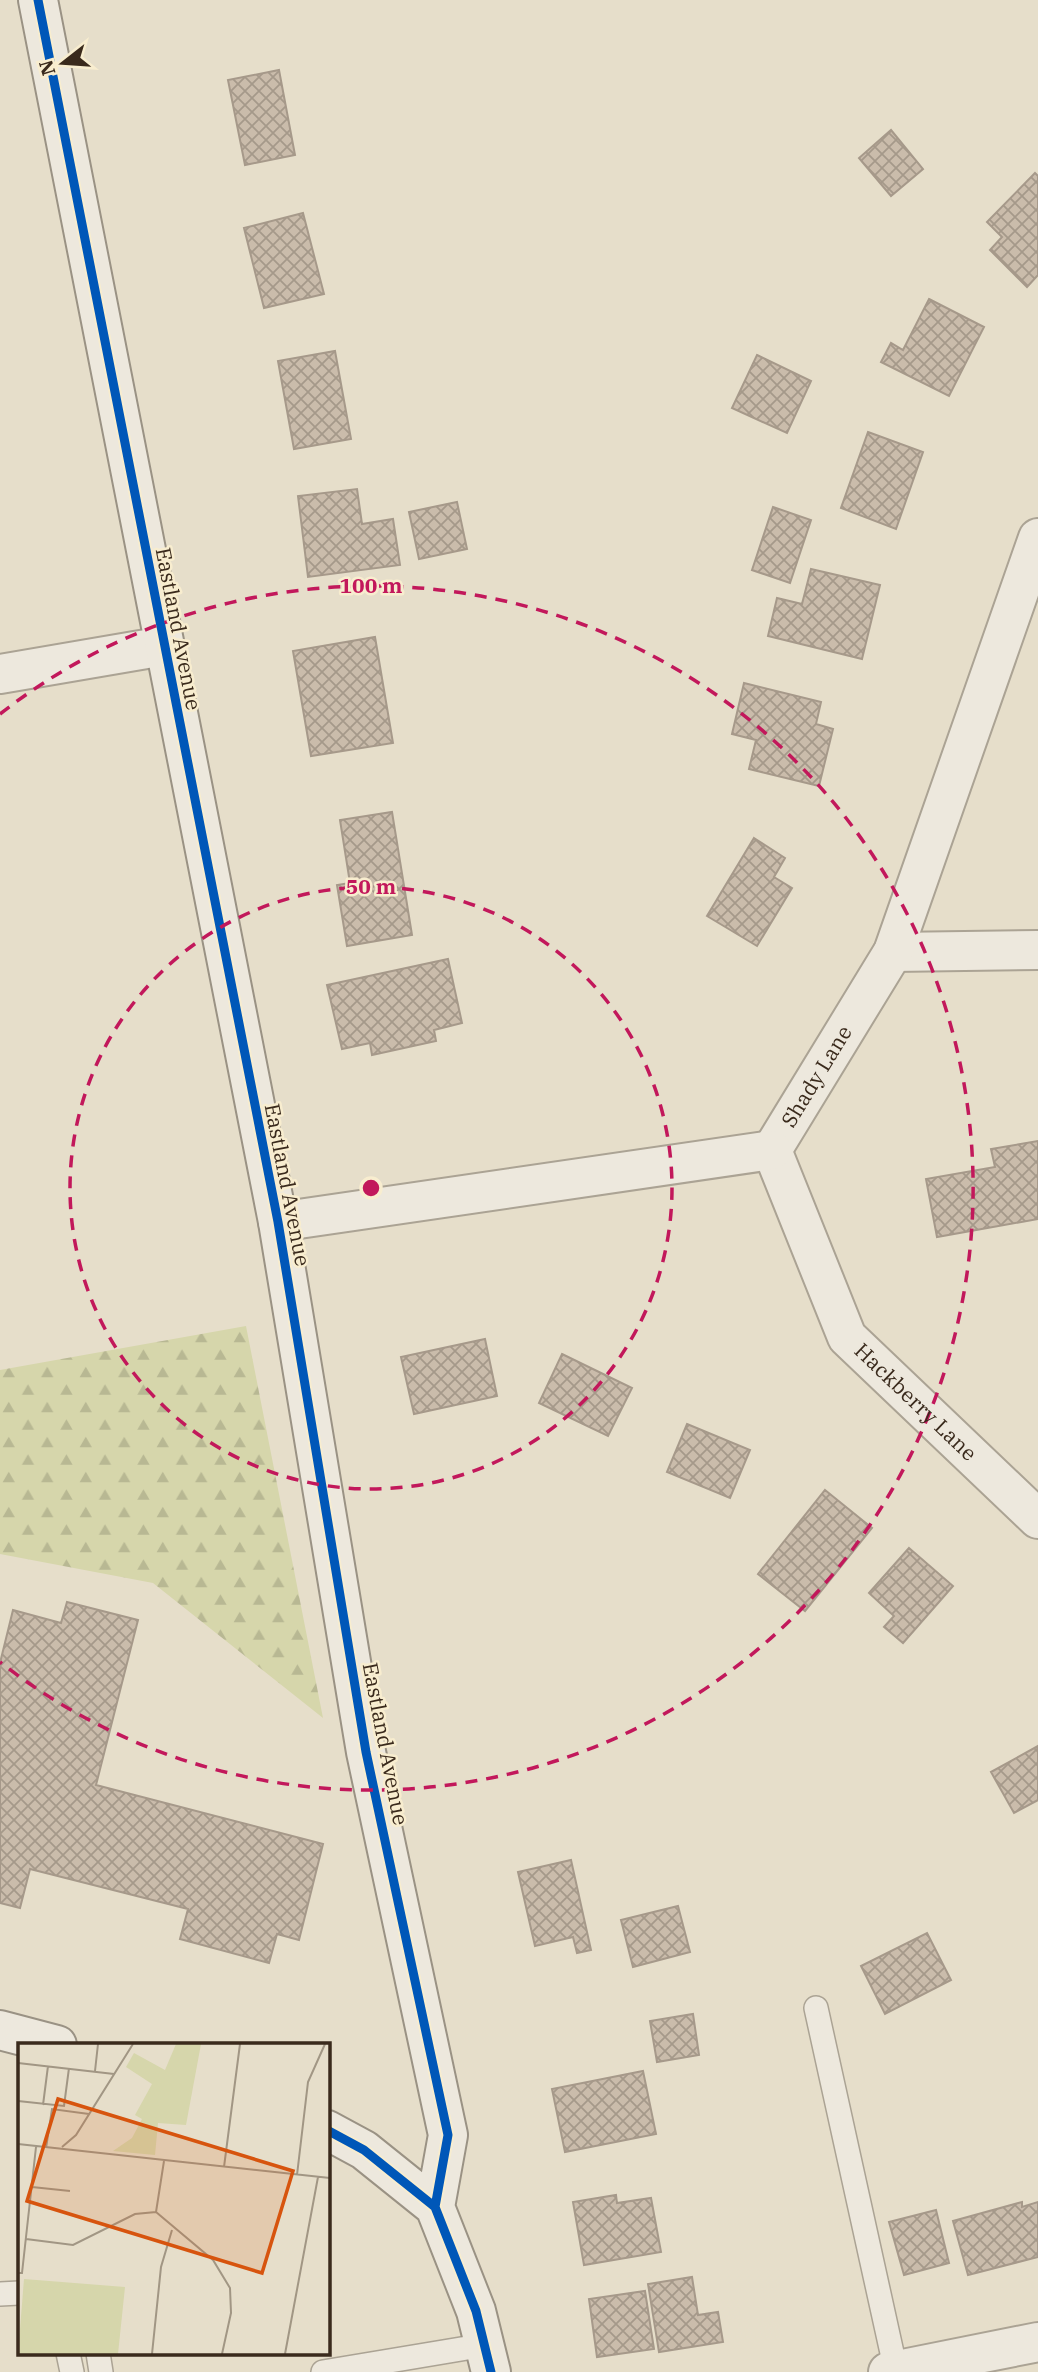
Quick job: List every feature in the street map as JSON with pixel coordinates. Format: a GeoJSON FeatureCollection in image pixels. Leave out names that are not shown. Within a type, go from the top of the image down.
{"type":"FeatureCollection","features":[{"type":"Feature","properties":{"kind":"street","name":"Eastland Avenue"},"geometry":{"type":"LineString","coordinates":[[38,0],[278,1222],[366,1752],[448,2135],[441,2189],[435,2207]]}},
{"type":"Feature","properties":{"kind":"street","name":"Shady Lane"},"geometry":{"type":"LineString","coordinates":[[278,1222],[772,1150],[893,952],[1038,538]]}},
{"type":"Feature","properties":{"kind":"street"},"geometry":{"type":"LineString","coordinates":[[0,674],[164,646]]}},
{"type":"Feature","properties":{"kind":"street"},"geometry":{"type":"LineString","coordinates":[[893,952],[1038,950]]}},
{"type":"Feature","properties":{"kind":"street","name":"Hackberry Lane"},"geometry":{"type":"LineString","coordinates":[[772,1150],[847,1337],[1038,1519]]}},
{"type":"Feature","properties":{"kind":"street"},"geometry":{"type":"LineString","coordinates":[[0,2030],[49,2043]]}},
{"type":"Feature","properties":{"kind":"street"},"geometry":{"type":"LineString","coordinates":[[329,2131],[364,2150],[435,2207],[476,2311],[488,2358]]}},
{"type":"Feature","properties":{"kind":"street"},"geometry":{"type":"LineString","coordinates":[[892,2371],[1038,2342]]}},
{"type":"Feature","properties":{"kind":"lane"},"geometry":{"type":"LineString","coordinates":[[816,2008],[892,2371]]}},
{"type":"Feature","properties":{"kind":"lane"},"geometry":{"type":"LineString","coordinates":[[0,2294],[18,2293]]}},
{"type":"Feature","properties":{"kind":"lane"},"geometry":{"type":"LineString","coordinates":[[68,2354],[72,2372]]}},
{"type":"Feature","properties":{"kind":"lane"},"geometry":{"type":"LineString","coordinates":[[98,2354],[101,2372]]}},
{"type":"Feature","properties":{"kind":"lane"},"geometry":{"type":"LineString","coordinates":[[323,2372],[488,2358]]}},
{"type":"Feature","properties":{"kind":"green space"},"geometry":{"type":"Polygon","coordinates":[[[246,1326],[323,1718],[153,1583],[0,1554],[0,1370],[246,1326]]]}},
{"type":"Feature","properties":{"kind":"building"},"geometry":{"type":"Polygon","coordinates":[[[279,70],[295,155],[245,165],[228,80],[279,70]]]}},
{"type":"Feature","properties":{"kind":"building"},"geometry":{"type":"Polygon","coordinates":[[[891,130],[923,169],[891,196],[859,158],[891,130]]]}},
{"type":"Feature","properties":{"kind":"building"},"geometry":{"type":"Polygon","coordinates":[[[1035,173],[1038,176],[1038,275],[1027,287],[990,250],[1002,237],[987,222],[1035,173]]]}},
{"type":"Feature","properties":{"kind":"building"},"geometry":{"type":"Polygon","coordinates":[[[303,213],[324,294],[264,308],[244,228],[303,213]]]}},
{"type":"Feature","properties":{"kind":"building"},"geometry":{"type":"Polygon","coordinates":[[[929,299],[984,327],[949,396],[881,362],[891,343],[903,350],[929,299]]]}},
{"type":"Feature","properties":{"kind":"building"},"geometry":{"type":"Polygon","coordinates":[[[335,351],[351,439],[294,449],[278,361],[335,351]]]}},
{"type":"Feature","properties":{"kind":"building"},"geometry":{"type":"Polygon","coordinates":[[[757,355],[811,381],[787,433],[732,408],[757,355]]]}},
{"type":"Feature","properties":{"kind":"building"},"geometry":{"type":"Polygon","coordinates":[[[868,432],[923,452],[896,529],[841,508],[868,432]]]}},
{"type":"Feature","properties":{"kind":"building"},"geometry":{"type":"Polygon","coordinates":[[[357,489],[362,524],[393,519],[400,565],[308,577],[298,496],[357,489]]]}},
{"type":"Feature","properties":{"kind":"building"},"geometry":{"type":"Polygon","coordinates":[[[457,502],[467,549],[419,559],[409,512],[457,502]]]}},
{"type":"Feature","properties":{"kind":"building"},"geometry":{"type":"Polygon","coordinates":[[[773,507],[811,520],[790,583],[752,570],[773,507]]]}},
{"type":"Feature","properties":{"kind":"building"},"geometry":{"type":"Polygon","coordinates":[[[811,569],[880,585],[862,659],[768,636],[777,598],[802,604],[811,569]]]}},
{"type":"Feature","properties":{"kind":"building"},"geometry":{"type":"Polygon","coordinates":[[[375,637],[393,743],[311,756],[293,651],[375,637]]]}},
{"type":"Feature","properties":{"kind":"building"},"geometry":{"type":"Polygon","coordinates":[[[744,683],[821,702],[816,724],[833,729],[819,786],[749,769],[756,740],[732,734],[744,683]]]}},
{"type":"Feature","properties":{"kind":"building"},"geometry":{"type":"Polygon","coordinates":[[[392,812],[412,935],[347,946],[337,885],[350,883],[340,820],[392,812]]]}},
{"type":"Feature","properties":{"kind":"building"},"geometry":{"type":"Polygon","coordinates":[[[754,838],[785,858],[774,877],[792,888],[757,946],[707,916],[754,838]]]}},
{"type":"Feature","properties":{"kind":"building"},"geometry":{"type":"Polygon","coordinates":[[[448,959],[462,1023],[434,1030],[436,1041],[372,1055],[370,1043],[342,1049],[327,985],[448,959]]]}},
{"type":"Feature","properties":{"kind":"building"},"geometry":{"type":"Polygon","coordinates":[[[1038,1141],[1038,1219],[937,1237],[926,1179],[995,1167],[991,1149],[1038,1141]]]}},
{"type":"Feature","properties":{"kind":"building"},"geometry":{"type":"Polygon","coordinates":[[[485,1339],[497,1396],[414,1414],[401,1357],[485,1339]]]}},
{"type":"Feature","properties":{"kind":"building"},"geometry":{"type":"Polygon","coordinates":[[[562,1354],[632,1388],[608,1436],[539,1403],[562,1354]]]}},
{"type":"Feature","properties":{"kind":"building"},"geometry":{"type":"Polygon","coordinates":[[[687,1424],[750,1450],[730,1498],[667,1472],[687,1424]]]}},
{"type":"Feature","properties":{"kind":"building"},"geometry":{"type":"Polygon","coordinates":[[[825,1490],[872,1528],[805,1611],[758,1574],[825,1490]]]}},
{"type":"Feature","properties":{"kind":"building"},"geometry":{"type":"Polygon","coordinates":[[[909,1548],[953,1586],[903,1643],[884,1627],[894,1616],[869,1593],[909,1548]]]}},
{"type":"Feature","properties":{"kind":"building"},"geometry":{"type":"Polygon","coordinates":[[[67,1602],[138,1620],[96,1785],[323,1844],[299,1940],[277,1934],[269,1963],[180,1939],[188,1909],[30,1869],[20,1908],[0,1903],[0,1663],[13,1610],[61,1623],[67,1602]]]}},
{"type":"Feature","properties":{"kind":"building"},"geometry":{"type":"Polygon","coordinates":[[[1038,1746],[1038,1800],[1014,1813],[991,1772],[1038,1746]]]}},
{"type":"Feature","properties":{"kind":"building"},"geometry":{"type":"Polygon","coordinates":[[[571,1860],[591,1950],[577,1953],[573,1937],[535,1946],[518,1872],[571,1860]]]}},
{"type":"Feature","properties":{"kind":"building"},"geometry":{"type":"Polygon","coordinates":[[[678,1906],[690,1952],[633,1967],[621,1920],[678,1906]]]}},
{"type":"Feature","properties":{"kind":"building"},"geometry":{"type":"Polygon","coordinates":[[[927,1933],[951,1980],[885,2014],[861,1966],[927,1933]]]}},
{"type":"Feature","properties":{"kind":"building"},"geometry":{"type":"Polygon","coordinates":[[[693,2014],[699,2055],[657,2062],[650,2021],[693,2014]]]}},
{"type":"Feature","properties":{"kind":"building"},"geometry":{"type":"Polygon","coordinates":[[[643,2071],[656,2134],[565,2152],[552,2089],[643,2071]]]}},
{"type":"Feature","properties":{"kind":"building"},"geometry":{"type":"Polygon","coordinates":[[[616,2195],[617,2203],[651,2198],[661,2252],[584,2265],[573,2202],[616,2195]]]}},
{"type":"Feature","properties":{"kind":"building"},"geometry":{"type":"Polygon","coordinates":[[[1022,2202],[1022,2207],[1038,2202],[1038,2257],[968,2275],[953,2221],[1022,2202]]]}},
{"type":"Feature","properties":{"kind":"building"},"geometry":{"type":"Polygon","coordinates":[[[936,2210],[949,2263],[904,2275],[889,2222],[936,2210]]]}},
{"type":"Feature","properties":{"kind":"building"},"geometry":{"type":"Polygon","coordinates":[[[692,2277],[698,2315],[718,2312],[723,2342],[659,2352],[648,2284],[692,2277]]]}},
{"type":"Feature","properties":{"kind":"building"},"geometry":{"type":"Polygon","coordinates":[[[645,2291],[654,2349],[597,2357],[589,2299],[645,2291]]]}},
{"type":"Feature","properties":{"kind":"cycle path"},"geometry":{"type":"LineString","coordinates":[[38,0],[278,1222],[366,1752],[448,2135],[435,2207],[476,2311],[491,2372]]}},
{"type":"Feature","properties":{"kind":"cycle path"},"geometry":{"type":"LineString","coordinates":[[329,2131],[364,2150],[435,2207]]}}]}
